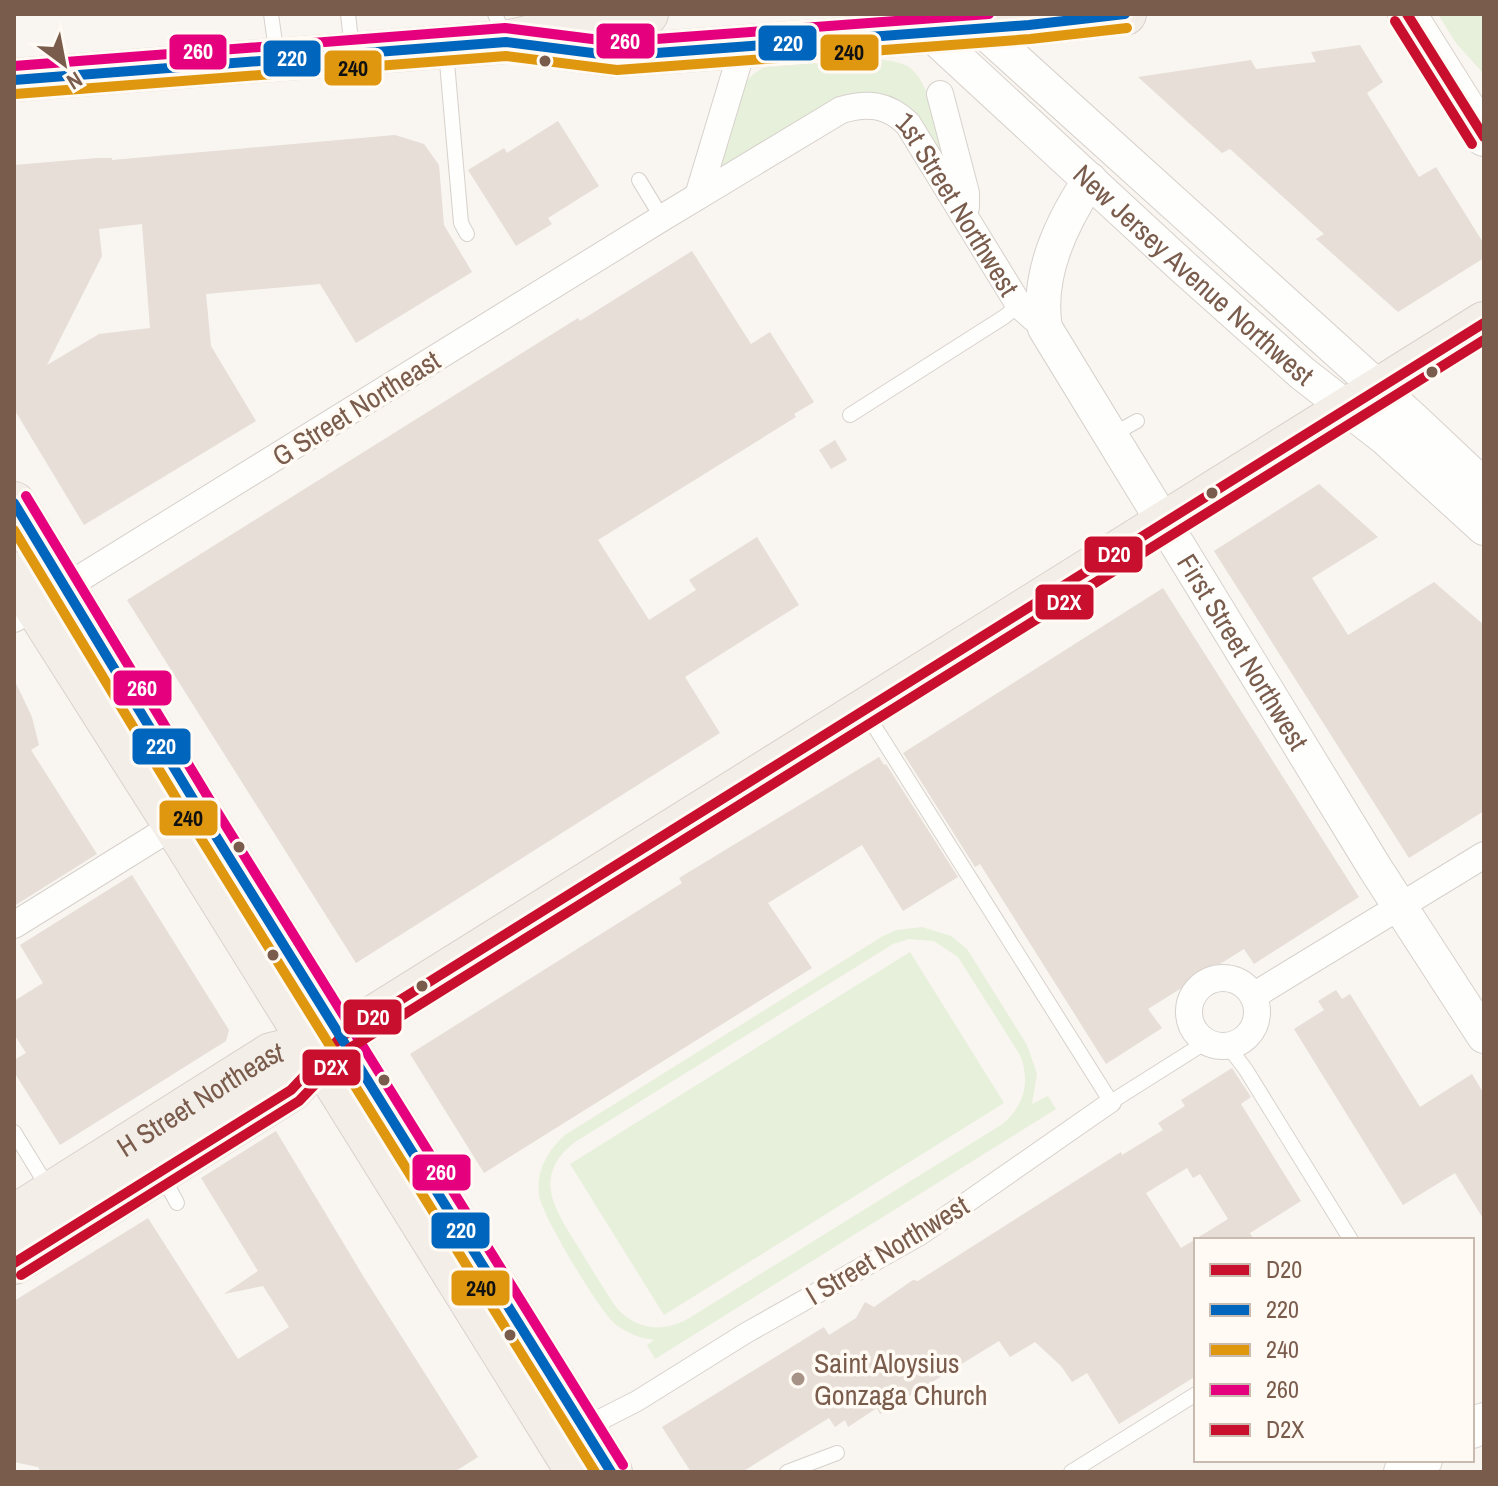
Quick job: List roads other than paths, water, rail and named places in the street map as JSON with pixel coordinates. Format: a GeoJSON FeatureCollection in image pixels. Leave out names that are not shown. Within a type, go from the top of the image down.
{"type":"FeatureCollection","features":[{"type":"Feature","properties":{"kind":"main road"},"geometry":{"type":"LineString","coordinates":[[14,80],[278,59],[350,34],[445,47],[501,28],[647,14]]}},
{"type":"Feature","properties":{"kind":"main road"},"geometry":{"type":"LineString","coordinates":[[501,28],[616,56],[871,36],[946,23],[1125,14]]}},
{"type":"Feature","properties":{"kind":"main road"},"geometry":{"type":"LineString","coordinates":[[1407,14],[1484,137]]}},
{"type":"Feature","properties":{"kind":"main road","name":"H Street Northeast"},"geometry":{"type":"LineString","coordinates":[[14,1263],[155,1164],[271,1054],[323,1047],[1484,323]]}},
{"type":"Feature","properties":{"kind":"main road"},"geometry":{"type":"LineString","coordinates":[[14,503],[32,597],[187,817],[323,1047],[441,1226],[573,1447],[611,1472]]}},
{"type":"Feature","properties":{"kind":"main road","name":"H Street Northeast"},"geometry":{"type":"LineString","coordinates":[[14,1216],[51,1193],[155,1164]]}},
{"type":"Feature","properties":{"kind":"street"},"geometry":{"type":"LineString","coordinates":[[501,28],[539,14]]}},
{"type":"Feature","properties":{"kind":"street","name":"New Jersey Avenue Northwest"},"geometry":{"type":"LineString","coordinates":[[946,23],[1090,180],[1302,373],[1362,397],[1384,437],[1484,528]]}},
{"type":"Feature","properties":{"kind":"street","name":"New Jersey Avenue Northwest"},"geometry":{"type":"LineString","coordinates":[[946,23],[1362,397],[1484,486]]}},
{"type":"Feature","properties":{"kind":"street"},"geometry":{"type":"LineString","coordinates":[[698,196],[743,47]]}},
{"type":"Feature","properties":{"kind":"street"},"geometry":{"type":"LineString","coordinates":[[940,94],[966,193],[966,215]]}},
{"type":"Feature","properties":{"kind":"street","name":"G Street Northeast"},"geometry":{"type":"LineString","coordinates":[[32,597],[841,110],[856,106]]}},
{"type":"Feature","properties":{"kind":"street","name":"1st Street Northwest"},"geometry":{"type":"LineString","coordinates":[[856,106],[879,106],[899,115],[908,124],[1019,305],[1045,328]]}},
{"type":"Feature","properties":{"kind":"street","name":"First Street Northwest"},"geometry":{"type":"LineString","coordinates":[[1090,180],[1071,208],[1049,264],[1042,298],[1045,328],[1123,429],[1162,523],[1400,906]]}},
{"type":"Feature","properties":{"kind":"street"},"geometry":{"type":"LineString","coordinates":[[14,925],[187,817]]}},
{"type":"Feature","properties":{"kind":"street"},"geometry":{"type":"LineString","coordinates":[[1217,1044],[1197,1035],[1188,1014],[1195,992],[1203,983],[1225,978],[1237,980],[1253,996],[1400,906],[1481,863]]}},
{"type":"Feature","properties":{"kind":"street"},"geometry":{"type":"LineString","coordinates":[[1400,906],[1484,1036]]}},
{"type":"Feature","properties":{"kind":"street","name":"I Street Northwest"},"geometry":{"type":"LineString","coordinates":[[1217,1044],[1238,1043],[1254,1028],[1257,1006],[1253,996]]}},
{"type":"Feature","properties":{"kind":"street","name":"I Street Northwest"},"geometry":{"type":"LineString","coordinates":[[573,1447],[637,1401],[746,1333],[920,1235],[1111,1102]]}},
{"type":"Feature","properties":{"kind":"lane"},"geometry":{"type":"LineString","coordinates":[[271,14],[278,59]]}},
{"type":"Feature","properties":{"kind":"lane"},"geometry":{"type":"LineString","coordinates":[[445,47],[461,223],[467,234]]}},
{"type":"Feature","properties":{"kind":"lane"},"geometry":{"type":"LineString","coordinates":[[639,180],[662,218]]}},
{"type":"Feature","properties":{"kind":"lane"},"geometry":{"type":"LineString","coordinates":[[850,415],[1019,305]]}},
{"type":"Feature","properties":{"kind":"lane"},"geometry":{"type":"LineString","coordinates":[[864,709],[1111,1102]]}},
{"type":"Feature","properties":{"kind":"lane"},"geometry":{"type":"LineString","coordinates":[[1217,1044],[1246,1070],[1350,1238]]}},
{"type":"Feature","properties":{"kind":"lane","name":"I Street Northwest"},"geometry":{"type":"LineString","coordinates":[[1111,1102],[1217,1044]]}},
{"type":"Feature","properties":{"kind":"lane"},"geometry":{"type":"LineString","coordinates":[[14,1132],[51,1193]]}},
{"type":"Feature","properties":{"kind":"lane"},"geometry":{"type":"LineString","coordinates":[[1071,1472],[1194,1395]]}},
{"type":"Feature","properties":{"kind":"lane"},"geometry":{"type":"LineString","coordinates":[[787,1472],[837,1453]]}},
{"type":"Feature","properties":{"kind":"place","name":"Saint Aloysius Gonzaga Church"},"geometry":{"type":"Point","coordinates":[798,1379]}}]}
